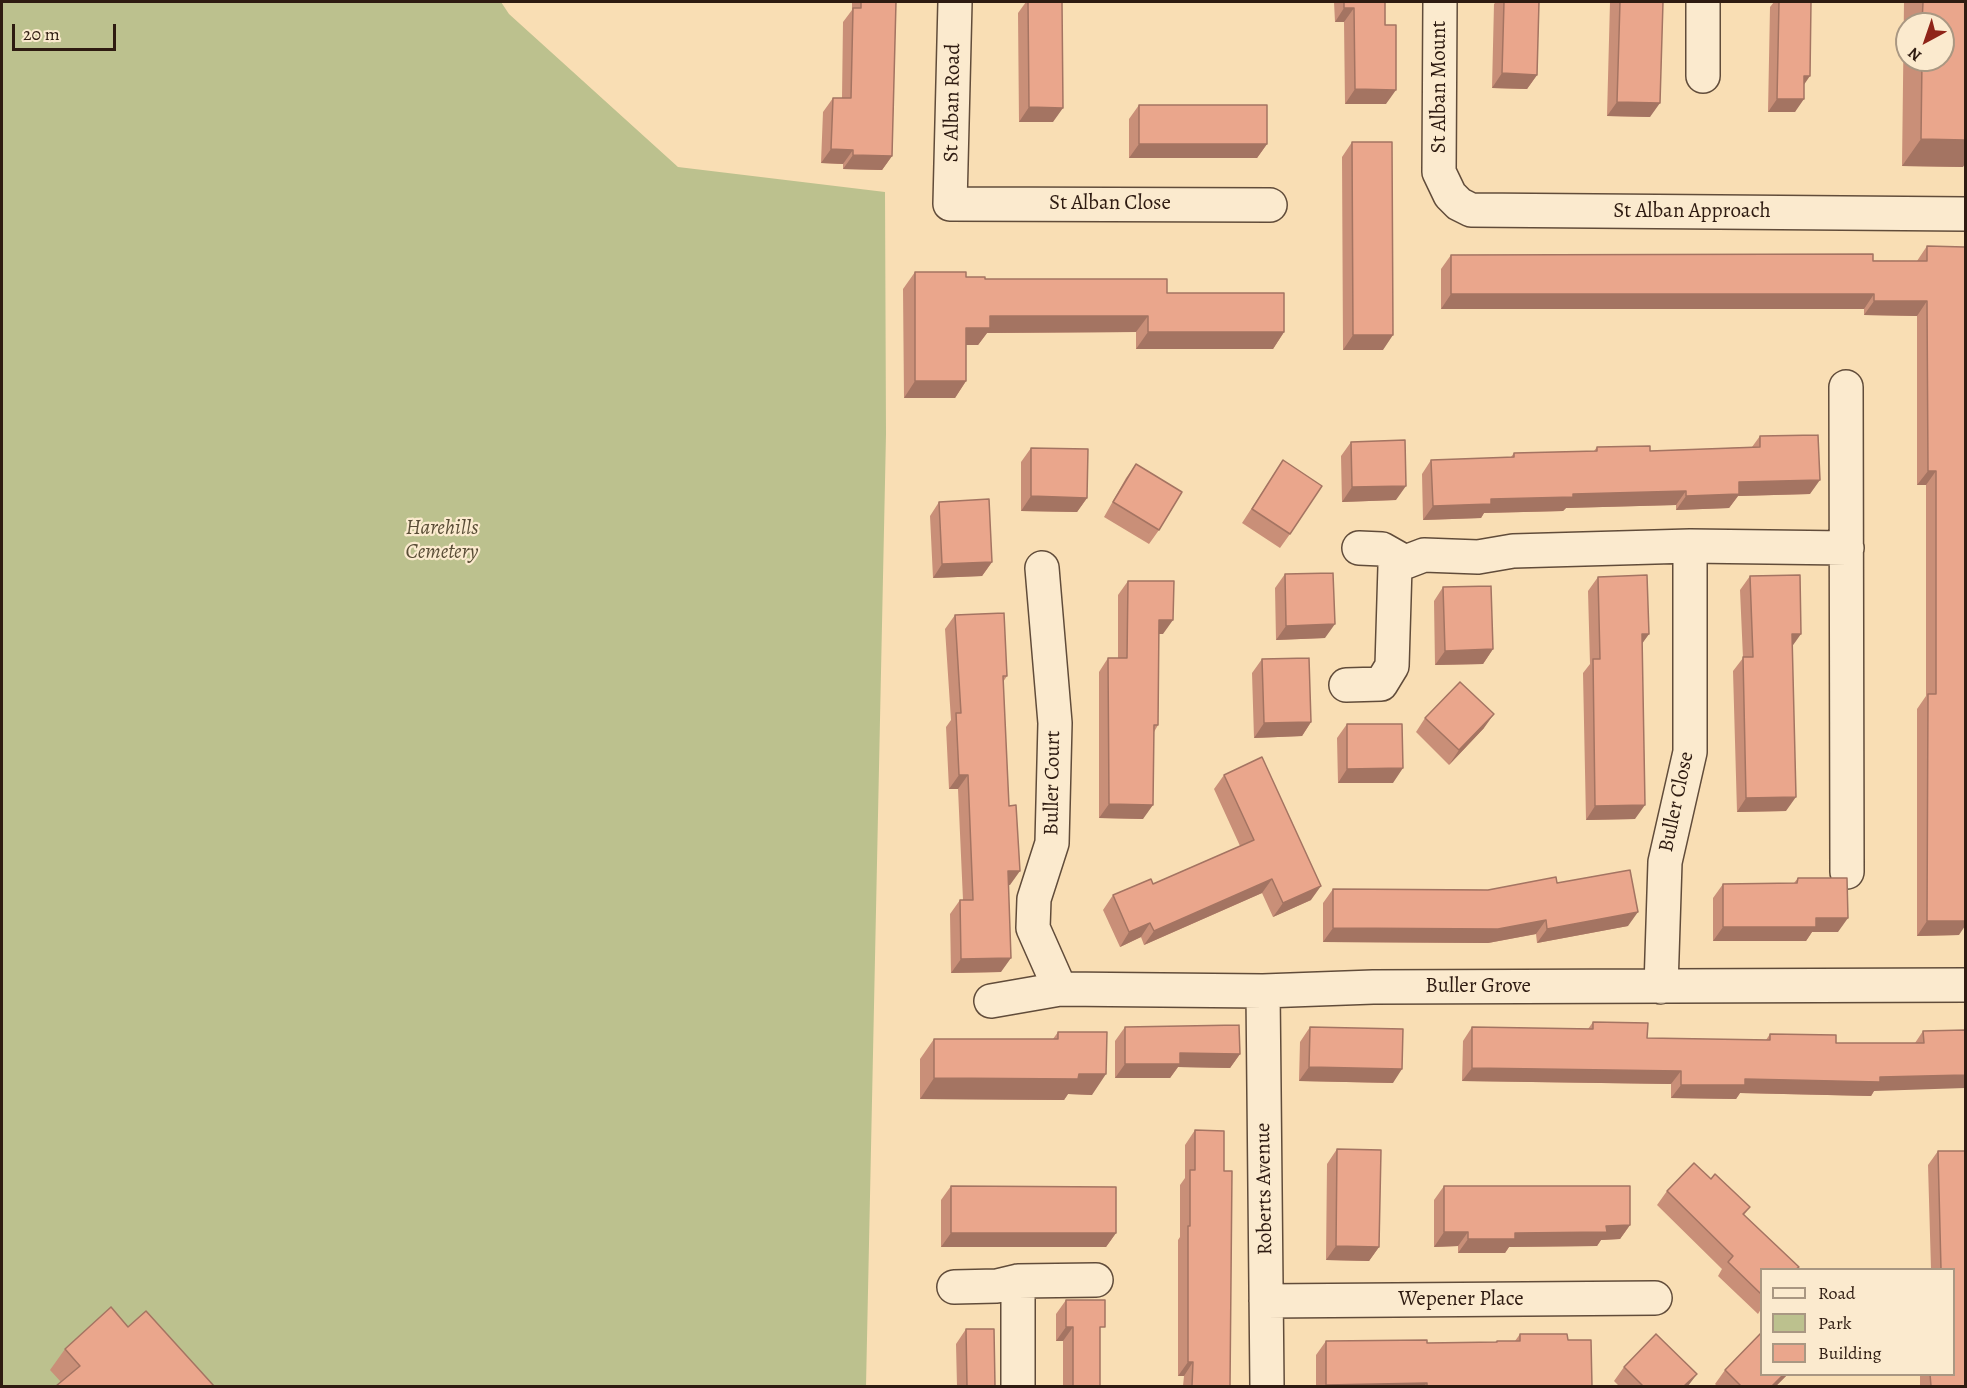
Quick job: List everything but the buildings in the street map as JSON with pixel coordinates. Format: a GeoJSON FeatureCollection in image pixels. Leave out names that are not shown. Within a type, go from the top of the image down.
{"type":"FeatureCollection","features":[{"type":"Feature","properties":{"kind":"street","name":"St Alban Road"},"geometry":{"type":"LineString","coordinates":[[950,204],[955,2]]}},
{"type":"Feature","properties":{"kind":"street","name":"St Alban Mount"},"geometry":{"type":"LineString","coordinates":[[1439,172],[1440,2]]}},
{"type":"Feature","properties":{"kind":"street"},"geometry":{"type":"LineString","coordinates":[[1703,2],[1703,76]]}},
{"type":"Feature","properties":{"kind":"street","name":"St Alban Approach"},"geometry":{"type":"LineString","coordinates":[[1439,172],[1450,195],[1459,204],[1471,210],[1965,214]]}},
{"type":"Feature","properties":{"kind":"street","name":"St Alban Close"},"geometry":{"type":"LineString","coordinates":[[950,204],[1270,205]]}},
{"type":"Feature","properties":{"kind":"street"},"geometry":{"type":"LineString","coordinates":[[1846,387],[1847,872]]}},
{"type":"Feature","properties":{"kind":"street"},"geometry":{"type":"LineString","coordinates":[[1346,685],[1381,684],[1392,666],[1395,566],[1424,555],[1478,557],[1513,551],[1690,546],[1847,548]]}},
{"type":"Feature","properties":{"kind":"street","name":"Buller Close"},"geometry":{"type":"LineString","coordinates":[[1661,987],[1665,862],[1690,752],[1690,546]]}},
{"type":"Feature","properties":{"kind":"street"},"geometry":{"type":"LineString","coordinates":[[1359,548],[1382,549],[1405,562]]}},
{"type":"Feature","properties":{"kind":"street","name":"Buller Court"},"geometry":{"type":"LineString","coordinates":[[1042,568],[1055,723],[1052,843],[1034,899],[1033,928],[1060,989]]}},
{"type":"Feature","properties":{"kind":"street","name":"Buller Grove"},"geometry":{"type":"LineString","coordinates":[[992,1000],[1060,989],[1263,991],[1373,987],[1965,985]]}},
{"type":"Feature","properties":{"kind":"street","name":"Roberts Avenue"},"geometry":{"type":"LineString","coordinates":[[1263,991],[1267,1386]]}},
{"type":"Feature","properties":{"kind":"street"},"geometry":{"type":"LineString","coordinates":[[954,1287],[997,1286],[1018,1281],[1096,1280]]}},
{"type":"Feature","properties":{"kind":"street"},"geometry":{"type":"LineString","coordinates":[[1018,1281],[1018,1386]]}},
{"type":"Feature","properties":{"kind":"street","name":"Wepener Place"},"geometry":{"type":"LineString","coordinates":[[1266,1301],[1655,1298]]}},
{"type":"Feature","properties":{"kind":"green space","name":"Harehills Cemetery"},"geometry":{"type":"Polygon","coordinates":[[[2,2],[501,2],[509,14],[678,167],[885,192],[886,434],[866,1386],[2,1386],[2,2]]]}}]}
